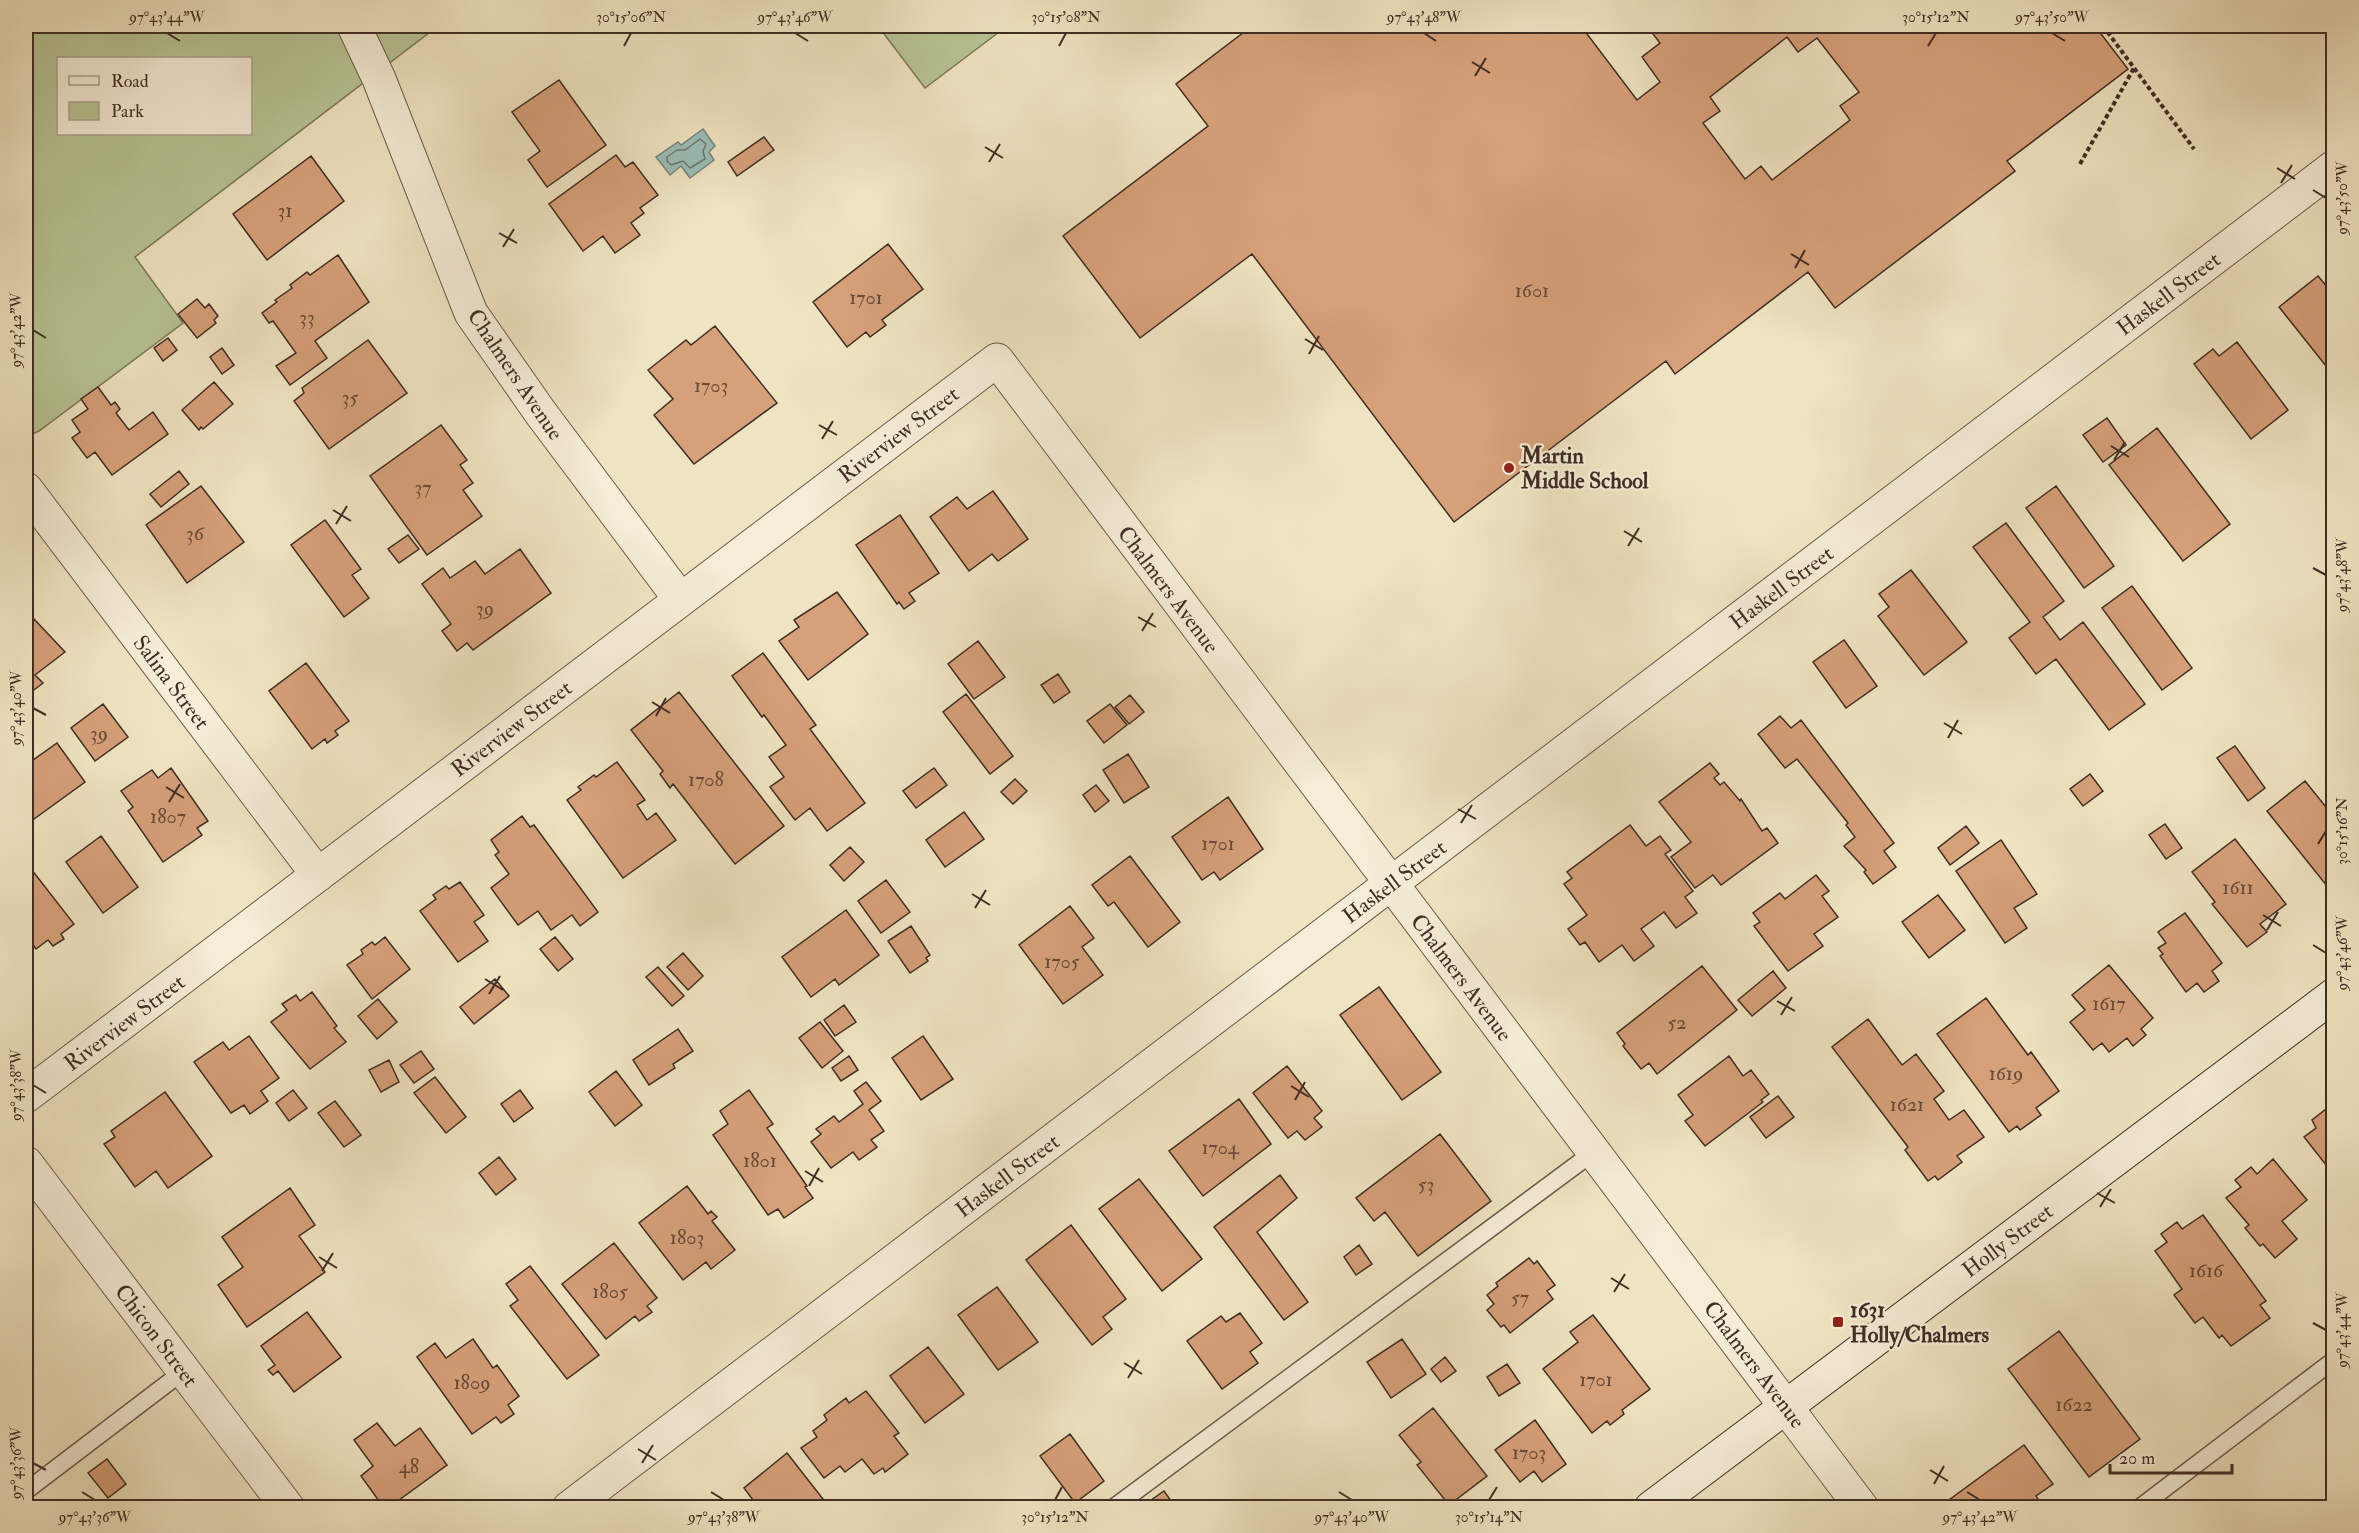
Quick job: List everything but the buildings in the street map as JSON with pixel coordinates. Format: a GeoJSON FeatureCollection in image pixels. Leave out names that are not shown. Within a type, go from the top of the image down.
{"type":"FeatureCollection","features":[{"type":"Feature","properties":{"kind":"street","name":"Chalmers Avenue"},"geometry":{"type":"LineString","coordinates":[[354,26],[378,79],[471,313],[540,412],[680,599]]}},
{"type":"Feature","properties":{"kind":"street","name":"Haskell Street"},"geometry":{"type":"LineString","coordinates":[[569,1508],[2334,168]]}},
{"type":"Feature","properties":{"kind":"street","name":"Chalmers Avenue"},"geometry":{"type":"LineString","coordinates":[[997,360],[1862,1508]]}},
{"type":"Feature","properties":{"kind":"street","name":"Riverview Street"},"geometry":{"type":"LineString","coordinates":[[26,1096],[997,360]]}},
{"type":"Feature","properties":{"kind":"street","name":"Salina Street"},"geometry":{"type":"LineString","coordinates":[[26,489],[318,875]]}},
{"type":"Feature","properties":{"kind":"street","name":"Holly Street"},"geometry":{"type":"LineString","coordinates":[[1651,1508],[2334,995]]}},
{"type":"Feature","properties":{"kind":"street","name":"Chicon Street"},"geometry":{"type":"LineString","coordinates":[[26,1162],[288,1508]]}},
{"type":"Feature","properties":{"kind":"lane"},"geometry":{"type":"LineString","coordinates":[[1113,1508],[1595,1151]]}},
{"type":"Feature","properties":{"kind":"lane"},"geometry":{"type":"LineString","coordinates":[[2139,1508],[2334,1360]]}},
{"type":"Feature","properties":{"kind":"lane"},"geometry":{"type":"LineString","coordinates":[[26,1491],[184,1370]]}},
{"type":"Feature","properties":{"kind":"path"},"geometry":{"type":"LineString","coordinates":[[2103,26],[2194,149]]}},
{"type":"Feature","properties":{"kind":"path"},"geometry":{"type":"LineString","coordinates":[[2080,164],[2134,68]]}},
{"type":"Feature","properties":{"kind":"green space"},"geometry":{"type":"Polygon","coordinates":[[[26,26],[438,26],[135,257],[183,323],[39,431],[26,437],[26,26]]]}},
{"type":"Feature","properties":{"kind":"green space"},"geometry":{"type":"Polygon","coordinates":[[[878,26],[1007,26],[925,88],[878,26]]]}},
{"type":"Feature","properties":{"kind":"water"},"geometry":{"type":"Polygon","coordinates":[[[703,129],[715,146],[709,152],[714,160],[690,178],[681,166],[670,175],[656,157],[678,142],[681,145],[703,129]]]}},
{"type":"Feature","properties":{"kind":"place","name":"Martin Middle School"},"geometry":{"type":"Point","coordinates":[1509,468]}},
{"type":"Feature","properties":{"kind":"place","name":"1631 Holly/Chalmers"},"geometry":{"type":"Point","coordinates":[1838,1322]}}]}
